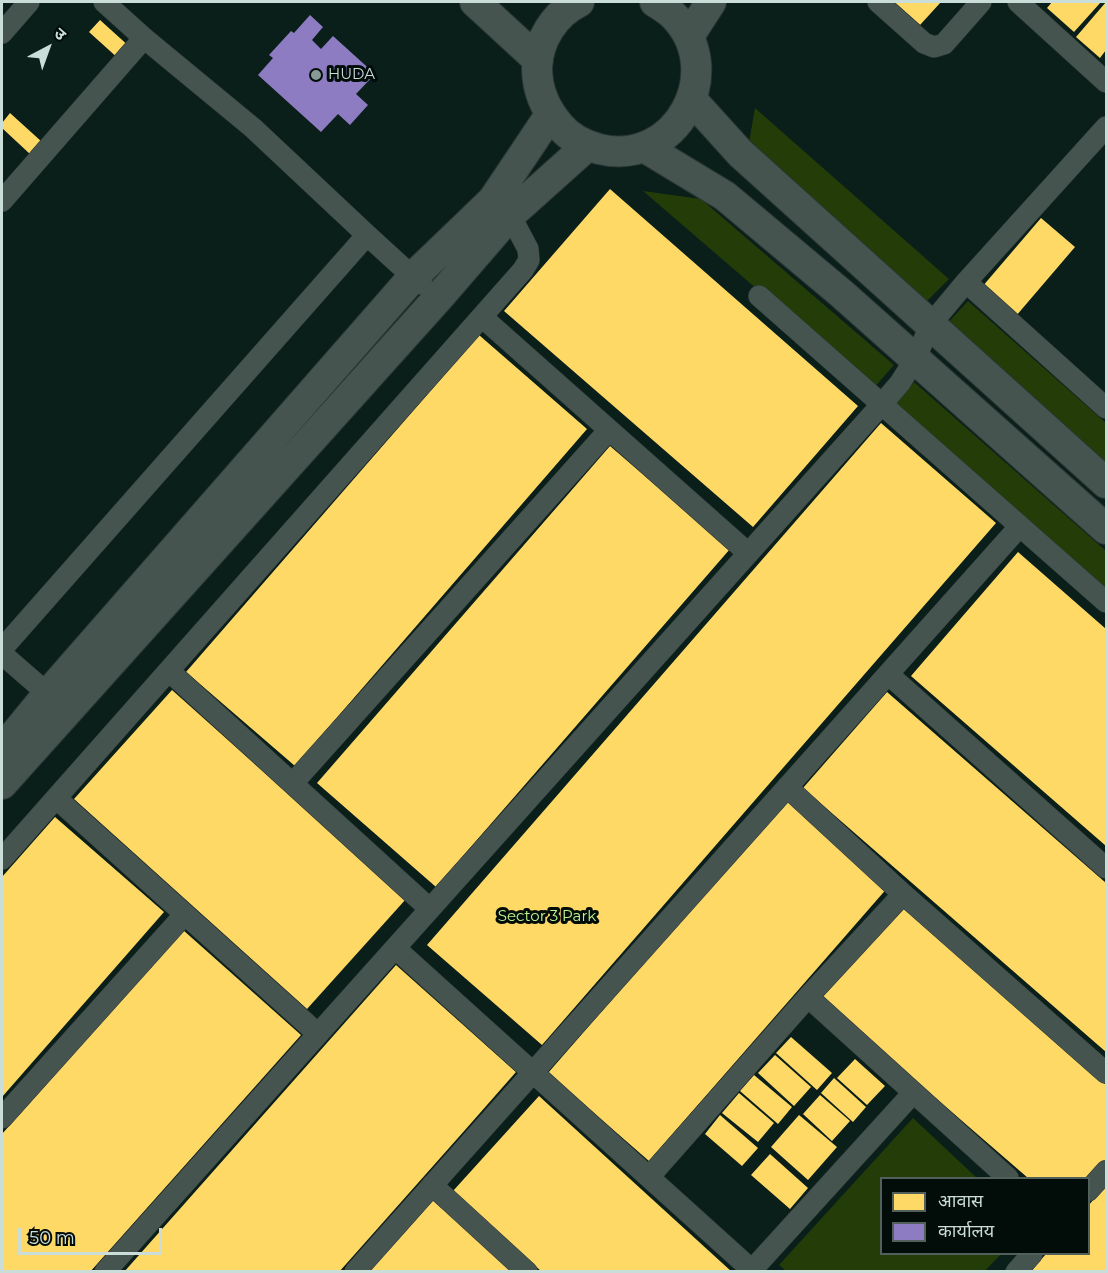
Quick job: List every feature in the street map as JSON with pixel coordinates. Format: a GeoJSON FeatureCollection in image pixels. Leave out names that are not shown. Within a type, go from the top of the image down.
{"type":"FeatureCollection","features":[{"type":"Feature","properties":{"kind":"street"},"geometry":{"type":"LineString","coordinates":[[2,33],[29,2]]}},
{"type":"Feature","properties":{"kind":"street"},"geometry":{"type":"LineString","coordinates":[[104,2],[253,129],[413,277],[440,296]]}},
{"type":"Feature","properties":{"kind":"street"},"geometry":{"type":"LineString","coordinates":[[475,2],[538,60]]}},
{"type":"Feature","properties":{"kind":"street"},"geometry":{"type":"LineString","coordinates":[[579,2],[555,20],[544,39],[538,60],[537,79],[541,98],[550,115],[566,133],[587,146],[616,151],[644,147],[664,136],[681,120],[692,100],[697,79],[696,57],[689,36],[673,14],[655,2]]}},
{"type":"Feature","properties":{"kind":"street"},"geometry":{"type":"LineString","coordinates":[[689,36],[711,2]]}},
{"type":"Feature","properties":{"kind":"street"},"geometry":{"type":"LineString","coordinates":[[878,2],[924,43],[934,47],[944,44],[981,2]]}},
{"type":"Feature","properties":{"kind":"street"},"geometry":{"type":"LineString","coordinates":[[1018,2],[1107,82]]}},
{"type":"Feature","properties":{"kind":"street"},"geometry":{"type":"LineString","coordinates":[[2,201],[144,38]]}},
{"type":"Feature","properties":{"kind":"street"},"geometry":{"type":"LineString","coordinates":[[692,100],[740,153],[1107,483]]}},
{"type":"Feature","properties":{"kind":"street"},"geometry":{"type":"LineString","coordinates":[[2,750],[48,694],[413,277],[493,200],[550,115]]}},
{"type":"Feature","properties":{"kind":"street"},"geometry":{"type":"LineString","coordinates":[[105,1272],[882,404],[900,383],[915,359],[931,324],[966,282],[1107,127]]}},
{"type":"Feature","properties":{"kind":"street"},"geometry":{"type":"LineString","coordinates":[[2,784],[510,215],[587,146]]}},
{"type":"Feature","properties":{"kind":"street"},"geometry":{"type":"LineString","coordinates":[[644,147],[725,196],[842,294],[1107,529]]}},
{"type":"Feature","properties":{"kind":"street"},"geometry":{"type":"LineString","coordinates":[[2,860],[523,270],[529,260],[528,249],[510,215]]}},
{"type":"Feature","properties":{"kind":"street"},"geometry":{"type":"LineString","coordinates":[[2,650],[367,236]]}},
{"type":"Feature","properties":{"kind":"street"},"geometry":{"type":"LineString","coordinates":[[966,282],[1107,408]]}},
{"type":"Feature","properties":{"kind":"street"},"geometry":{"type":"LineString","coordinates":[[759,296],[1107,602]]}},
{"type":"Feature","properties":{"kind":"street"},"geometry":{"type":"LineString","coordinates":[[482,317],[748,553]]}},
{"type":"Feature","properties":{"kind":"street"},"geometry":{"type":"LineString","coordinates":[[293,783],[609,430]]}},
{"type":"Feature","properties":{"kind":"street"},"geometry":{"type":"LineString","coordinates":[[355,1272],[1020,526]]}},
{"type":"Feature","properties":{"kind":"street"},"geometry":{"type":"LineString","coordinates":[[2,654],[48,694]]}},
{"type":"Feature","properties":{"kind":"street"},"geometry":{"type":"LineString","coordinates":[[169,670],[430,909]]}},
{"type":"Feature","properties":{"kind":"street"},"geometry":{"type":"LineString","coordinates":[[888,674],[1107,868]]}},
{"type":"Feature","properties":{"kind":"street"},"geometry":{"type":"LineString","coordinates":[[787,787],[903,894],[1107,1073]]}},
{"type":"Feature","properties":{"kind":"street"},"geometry":{"type":"LineString","coordinates":[[56,798],[318,1034]]}},
{"type":"Feature","properties":{"kind":"street"},"geometry":{"type":"LineString","coordinates":[[649,1176],[903,894]]}},
{"type":"Feature","properties":{"kind":"street"},"geometry":{"type":"LineString","coordinates":[[2,1118],[185,914]]}},
{"type":"Feature","properties":{"kind":"street"},"geometry":{"type":"LineString","coordinates":[[395,948],[753,1270],[913,1093]]}},
{"type":"Feature","properties":{"kind":"street"},"geometry":{"type":"LineString","coordinates":[[808,998],[1006,1177]]}},
{"type":"Feature","properties":{"kind":"street"},"geometry":{"type":"LineString","coordinates":[[1090,1190],[1107,1171]]}},
{"type":"Feature","properties":{"kind":"street"},"geometry":{"type":"LineString","coordinates":[[432,1185],[527,1272]]}},
{"type":"Feature","properties":{"kind":"street"},"geometry":{"type":"LineString","coordinates":[[1016,1272],[1031,1255]]}},
{"type":"Feature","properties":{"kind":"green space"},"geometry":{"type":"Polygon","coordinates":[[[755,108],[949,279],[922,306],[748,148],[755,108]]]}},
{"type":"Feature","properties":{"kind":"green space"},"geometry":{"type":"Polygon","coordinates":[[[643,191],[701,199],[894,365],[873,389],[643,191]]]}},
{"type":"Feature","properties":{"kind":"green space"},"geometry":{"type":"Polygon","coordinates":[[[968,301],[1106,423],[1106,471],[944,327],[968,301]]]}},
{"type":"Feature","properties":{"kind":"green space"},"geometry":{"type":"Polygon","coordinates":[[[914,382],[1106,551],[1106,593],[894,406],[914,382]]]}},
{"type":"Feature","properties":{"kind":"green space"},"geometry":{"type":"Polygon","coordinates":[[[913,1118],[976,1177],[880,1177],[880,1255],[1000,1255],[985,1271],[786,1271],[779,1265],[913,1118]]]}},
{"type":"Feature","properties":{"kind":"building: आवास"},"geometry":{"type":"Polygon","coordinates":[[[894,2],[941,2],[920,25],[894,2]]]}},
{"type":"Feature","properties":{"kind":"building: आवास"},"geometry":{"type":"Polygon","coordinates":[[[1052,2],[1101,2],[1074,32],[1047,8],[1052,2]]]}},
{"type":"Feature","properties":{"kind":"building: आवास"},"geometry":{"type":"Polygon","coordinates":[[[1106,2],[1106,50],[1100,58],[1076,37],[1106,2]]]}},
{"type":"Feature","properties":{"kind":"building: आवास"},"geometry":{"type":"Polygon","coordinates":[[[100,20],[131,48],[120,60],[89,32],[100,20]]]}},
{"type":"Feature","properties":{"kind":"building: आवास"},"geometry":{"type":"Polygon","coordinates":[[[10,113],[42,142],[31,155],[2,128],[2,123],[10,113]]]}},
{"type":"Feature","properties":{"kind":"building: आवास"},"geometry":{"type":"Polygon","coordinates":[[[610,189],[858,406],[753,527],[504,311],[610,189]]]}},
{"type":"Feature","properties":{"kind":"building: आवास"},"geometry":{"type":"Polygon","coordinates":[[[1041,218],[1075,247],[1016,316],[982,287],[1041,218]]]}},
{"type":"Feature","properties":{"kind":"building: आवास"},"geometry":{"type":"Polygon","coordinates":[[[479,335],[587,429],[295,766],[186,672],[479,335]]]}},
{"type":"Feature","properties":{"kind":"building: आवास","name":"Sector 3 Park"},"geometry":{"type":"Polygon","coordinates":[[[881,423],[996,523],[542,1045],[427,945],[881,423]]]}},
{"type":"Feature","properties":{"kind":"building: आवास"},"geometry":{"type":"Polygon","coordinates":[[[610,446],[730,549],[436,887],[317,783],[610,446]]]}},
{"type":"Feature","properties":{"kind":"building: आवास"},"geometry":{"type":"Polygon","coordinates":[[[1018,552],[1106,629],[1106,846],[911,676],[1018,552]]]}},
{"type":"Feature","properties":{"kind":"building: आवास"},"geometry":{"type":"Polygon","coordinates":[[[172,690],[406,899],[307,1009],[74,799],[172,690]]]}},
{"type":"Feature","properties":{"kind":"building: आवास"},"geometry":{"type":"Polygon","coordinates":[[[887,692],[1106,883],[1106,1052],[803,788],[887,692]]]}},
{"type":"Feature","properties":{"kind":"building: आवास"},"geometry":{"type":"Polygon","coordinates":[[[787,798],[889,886],[649,1161],[548,1073],[787,798]]]}},
{"type":"Feature","properties":{"kind":"building: आवास"},"geometry":{"type":"Polygon","coordinates":[[[55,817],[164,912],[2,1097],[2,877],[55,817]]]}},
{"type":"Feature","properties":{"kind":"building: आवास"},"geometry":{"type":"Polygon","coordinates":[[[901,906],[1106,1085],[1106,1161],[1089,1177],[1027,1177],[820,998],[901,906]]]}},
{"type":"Feature","properties":{"kind":"building: आवास"},"geometry":{"type":"Polygon","coordinates":[[[183,930],[301,1035],[90,1272],[2,1272],[2,1134],[183,930]]]}},
{"type":"Feature","properties":{"kind":"building: आवास"},"geometry":{"type":"Polygon","coordinates":[[[396,965],[516,1072],[465,1130],[339,1272],[124,1272],[396,965]]]}},
{"type":"Feature","properties":{"kind":"building: आवास"},"geometry":{"type":"Polygon","coordinates":[[[791,1037],[832,1073],[817,1090],[776,1053],[791,1037]]]}},
{"type":"Feature","properties":{"kind":"building: आवास"},"geometry":{"type":"Polygon","coordinates":[[[775,1055],[811,1087],[794,1106],[758,1073],[775,1055]]]}},
{"type":"Feature","properties":{"kind":"building: आवास"},"geometry":{"type":"Polygon","coordinates":[[[855,1059],[885,1086],[867,1105],[837,1078],[855,1059]]]}},
{"type":"Feature","properties":{"kind":"building: आवास"},"geometry":{"type":"Polygon","coordinates":[[[754,1075],[792,1107],[778,1124],[740,1091],[754,1075]]]}},
{"type":"Feature","properties":{"kind":"building: आवास"},"geometry":{"type":"Polygon","coordinates":[[[834,1078],[866,1107],[853,1122],[821,1093],[834,1078]]]}},
{"type":"Feature","properties":{"kind":"building: आवास"},"geometry":{"type":"Polygon","coordinates":[[[739,1093],[774,1123],[758,1142],[722,1113],[739,1093]]]}},
{"type":"Feature","properties":{"kind":"building: आवास"},"geometry":{"type":"Polygon","coordinates":[[[820,1095],[850,1121],[832,1141],[803,1114],[820,1095]]]}},
{"type":"Feature","properties":{"kind":"building: आवास"},"geometry":{"type":"Polygon","coordinates":[[[539,1096],[732,1272],[542,1272],[453,1191],[539,1096]]]}},
{"type":"Feature","properties":{"kind":"building: आवास"},"geometry":{"type":"Polygon","coordinates":[[[720,1115],[758,1148],[742,1166],[705,1134],[720,1115]]]}},
{"type":"Feature","properties":{"kind":"building: आवास"},"geometry":{"type":"Polygon","coordinates":[[[799,1115],[837,1147],[808,1180],[771,1147],[799,1115]]]}},
{"type":"Feature","properties":{"kind":"building: आवास"},"geometry":{"type":"Polygon","coordinates":[[[770,1154],[808,1188],[790,1209],[751,1175],[770,1154]]]}},
{"type":"Feature","properties":{"kind":"building: आवास"},"geometry":{"type":"Polygon","coordinates":[[[1106,1184],[1106,1272],[1030,1272],[1045,1255],[1090,1255],[1090,1204],[1106,1184]]]}},
{"type":"Feature","properties":{"kind":"building: आवास"},"geometry":{"type":"Polygon","coordinates":[[[430,1198],[483,1244],[514,1272],[366,1272],[430,1198]]]}},
{"type":"Feature","properties":{"kind":"building: कार्यालय","name":"HUDA"},"geometry":{"type":"Polygon","coordinates":[[[310,15],[323,27],[312,40],[321,49],[333,36],[375,74],[356,94],[368,105],[350,125],[338,114],[321,132],[258,75],[273,58],[269,55],[291,31],[294,33],[310,15]]]}},
{"type":"Feature","properties":{"kind":"place","name":"HUDA"},"geometry":{"type":"Point","coordinates":[316,75]}}]}
